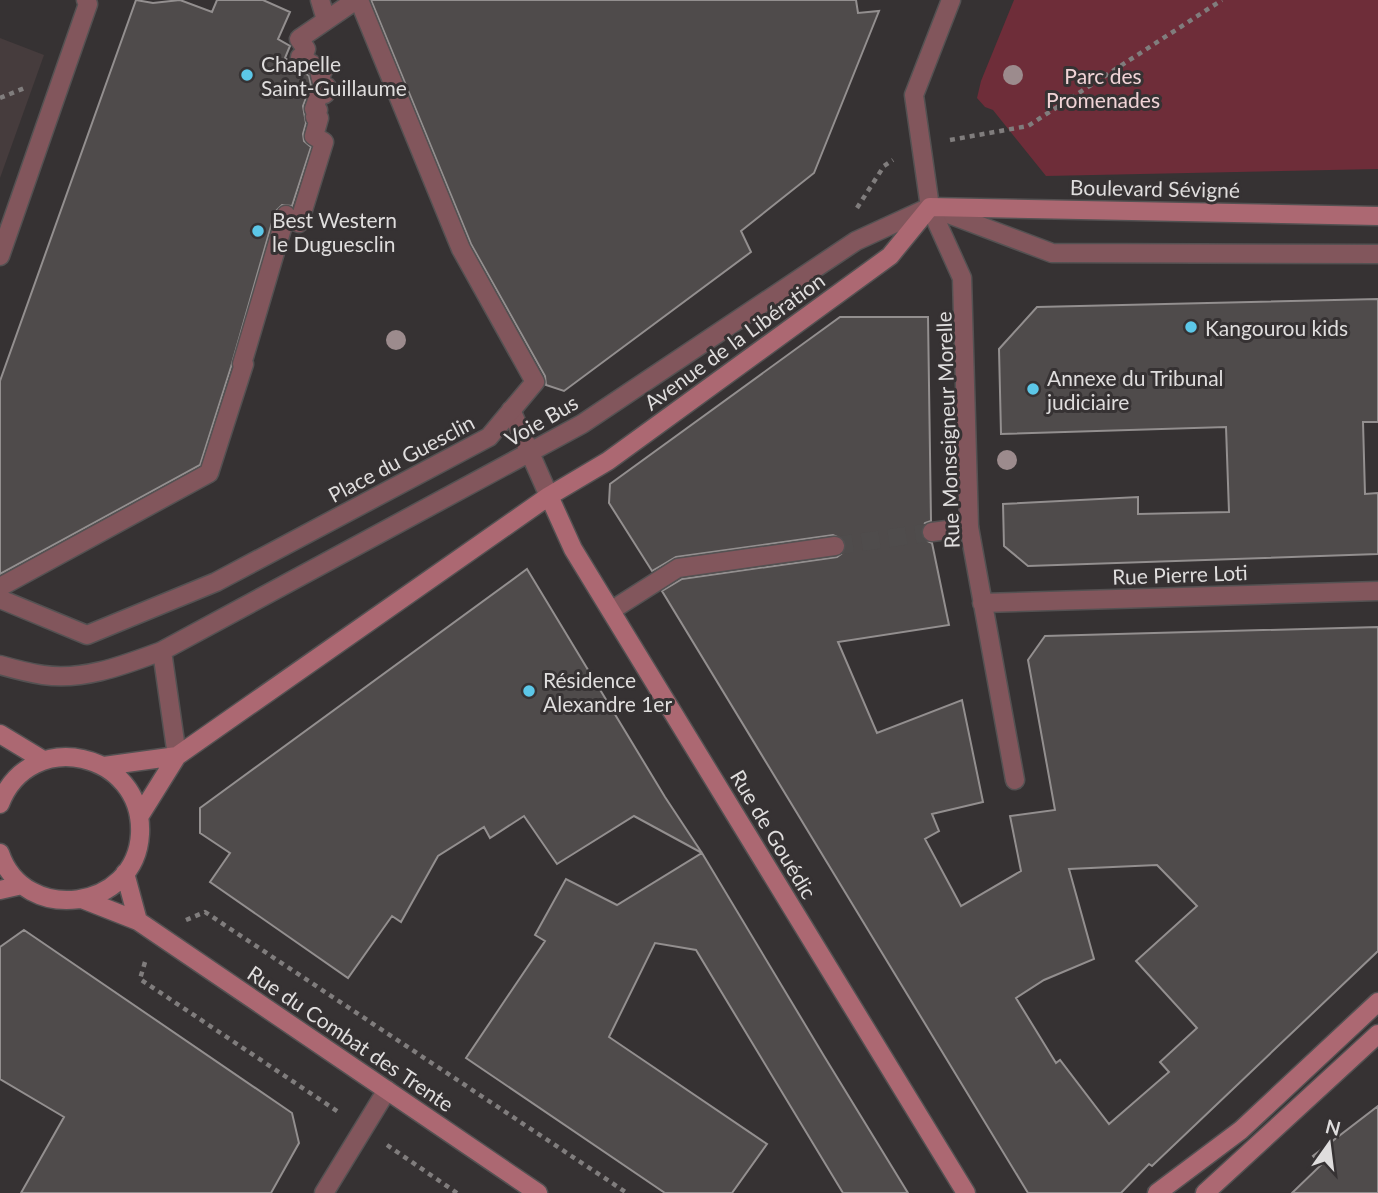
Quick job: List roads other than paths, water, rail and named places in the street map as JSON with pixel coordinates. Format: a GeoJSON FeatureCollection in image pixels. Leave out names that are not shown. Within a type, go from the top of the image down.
{"type":"FeatureCollection","features":[{"type":"Feature","properties":{"kind":"main road","name":"Boulevard Sévigné"},"geometry":{"type":"LineString","coordinates":[[930,207],[1378,216]]}},
{"type":"Feature","properties":{"kind":"main road","name":"Avenue de la Libération"},"geometry":{"type":"LineString","coordinates":[[549,496],[608,461],[890,256],[930,207]]}},
{"type":"Feature","properties":{"kind":"main road","name":"Rue de Gouédic"},"geometry":{"type":"LineString","coordinates":[[549,496],[573,549],[966,1193]]}},
{"type":"Feature","properties":{"kind":"main road"},"geometry":{"type":"LineString","coordinates":[[139,817],[177,755],[549,496]]}},
{"type":"Feature","properties":{"kind":"main road"},"geometry":{"type":"LineString","coordinates":[[0,734],[43,760]]}},
{"type":"Feature","properties":{"kind":"main road"},"geometry":{"type":"LineString","coordinates":[[104,766],[177,755]]}},
{"type":"Feature","properties":{"kind":"main road"},"geometry":{"type":"LineString","coordinates":[[0,801],[10,783],[25,769],[43,760],[64,756],[84,758],[104,766],[121,779],[133,796],[139,817],[140,837],[135,856],[125,873],[99,894],[82,900],[61,901],[40,896],[22,885],[1,860]]}},
{"type":"Feature","properties":{"kind":"main road"},"geometry":{"type":"LineString","coordinates":[[125,873],[138,921]]}},
{"type":"Feature","properties":{"kind":"main road"},"geometry":{"type":"LineString","coordinates":[[0,890],[22,885]]}},
{"type":"Feature","properties":{"kind":"main road","name":"Rue du Combat des Trente"},"geometry":{"type":"LineString","coordinates":[[82,900],[138,921],[538,1193]]}},
{"type":"Feature","properties":{"kind":"main road"},"geometry":{"type":"LineString","coordinates":[[1157,1193],[1241,1130],[1378,1002]]}},
{"type":"Feature","properties":{"kind":"main road"},"geometry":{"type":"LineString","coordinates":[[1205,1193],[1378,1034]]}},
{"type":"Feature","properties":{"kind":"street"},"geometry":{"type":"LineString","coordinates":[[320,0],[326,20]]}},
{"type":"Feature","properties":{"kind":"street","name":"Place du Guesclin"},"geometry":{"type":"LineString","coordinates":[[0,586],[209,473],[244,364],[286,215],[288,219],[299,223],[324,142],[314,136],[319,118],[315,117],[318,110],[314,109],[320,92],[324,93],[327,87],[323,86],[320,75],[323,71],[300,58],[306,49],[299,39],[357,0],[461,249],[535,382],[489,438],[216,582],[88,635],[0,599]]}},
{"type":"Feature","properties":{"kind":"street","name":"Rue Monseigneur Morelle"},"geometry":{"type":"LineString","coordinates":[[951,0],[914,96],[930,207],[962,278],[969,527],[1015,780]]}},
{"type":"Feature","properties":{"kind":"street"},"geometry":{"type":"LineString","coordinates":[[0,256],[90,1]]}},
{"type":"Feature","properties":{"kind":"street"},"geometry":{"type":"LineString","coordinates":[[930,207],[1052,253],[1378,254]]}},
{"type":"Feature","properties":{"kind":"street","name":"Voie Bus"},"geometry":{"type":"LineString","coordinates":[[0,665],[44,676],[84,675],[121,666],[162,651],[582,424],[856,241],[930,207]]}},
{"type":"Feature","properties":{"kind":"street"},"geometry":{"type":"LineString","coordinates":[[511,410],[549,496]]}},
{"type":"Feature","properties":{"kind":"street"},"geometry":{"type":"LineString","coordinates":[[932,532],[969,527]]}},
{"type":"Feature","properties":{"kind":"street"},"geometry":{"type":"LineString","coordinates":[[612,610],[678,568],[835,546]]}},
{"type":"Feature","properties":{"kind":"street","name":"Rue Pierre Loti"},"geometry":{"type":"LineString","coordinates":[[982,603],[1378,591]]}},
{"type":"Feature","properties":{"kind":"street"},"geometry":{"type":"LineString","coordinates":[[162,651],[177,755]]}},
{"type":"Feature","properties":{"kind":"street"},"geometry":{"type":"LineString","coordinates":[[324,1193],[387,1090]]}},
{"type":"Feature","properties":{"kind":"tunnel"},"geometry":{"type":"LineString","coordinates":[[835,546],[932,532]]}},
{"type":"Feature","properties":{"kind":"place","name":"Chapelle Saint-Guillaume"},"geometry":{"type":"Point","coordinates":[247,75]}},
{"type":"Feature","properties":{"kind":"place","name":"Best Western le Duguesclin"},"geometry":{"type":"Point","coordinates":[258,231]}},
{"type":"Feature","properties":{"kind":"place","name":"Kangourou kids"},"geometry":{"type":"Point","coordinates":[1191,327]}},
{"type":"Feature","properties":{"kind":"place","name":"Annexe du Tribunal judiciaire"},"geometry":{"type":"Point","coordinates":[1033,389]}},
{"type":"Feature","properties":{"kind":"place","name":"Résidence Alexandre 1er"},"geometry":{"type":"Point","coordinates":[529,691]}},
{"type":"Feature","properties":{"kind":"park label","name":"Parc des Promenades"},"geometry":{"type":"Point","coordinates":[1103,87]}}]}
